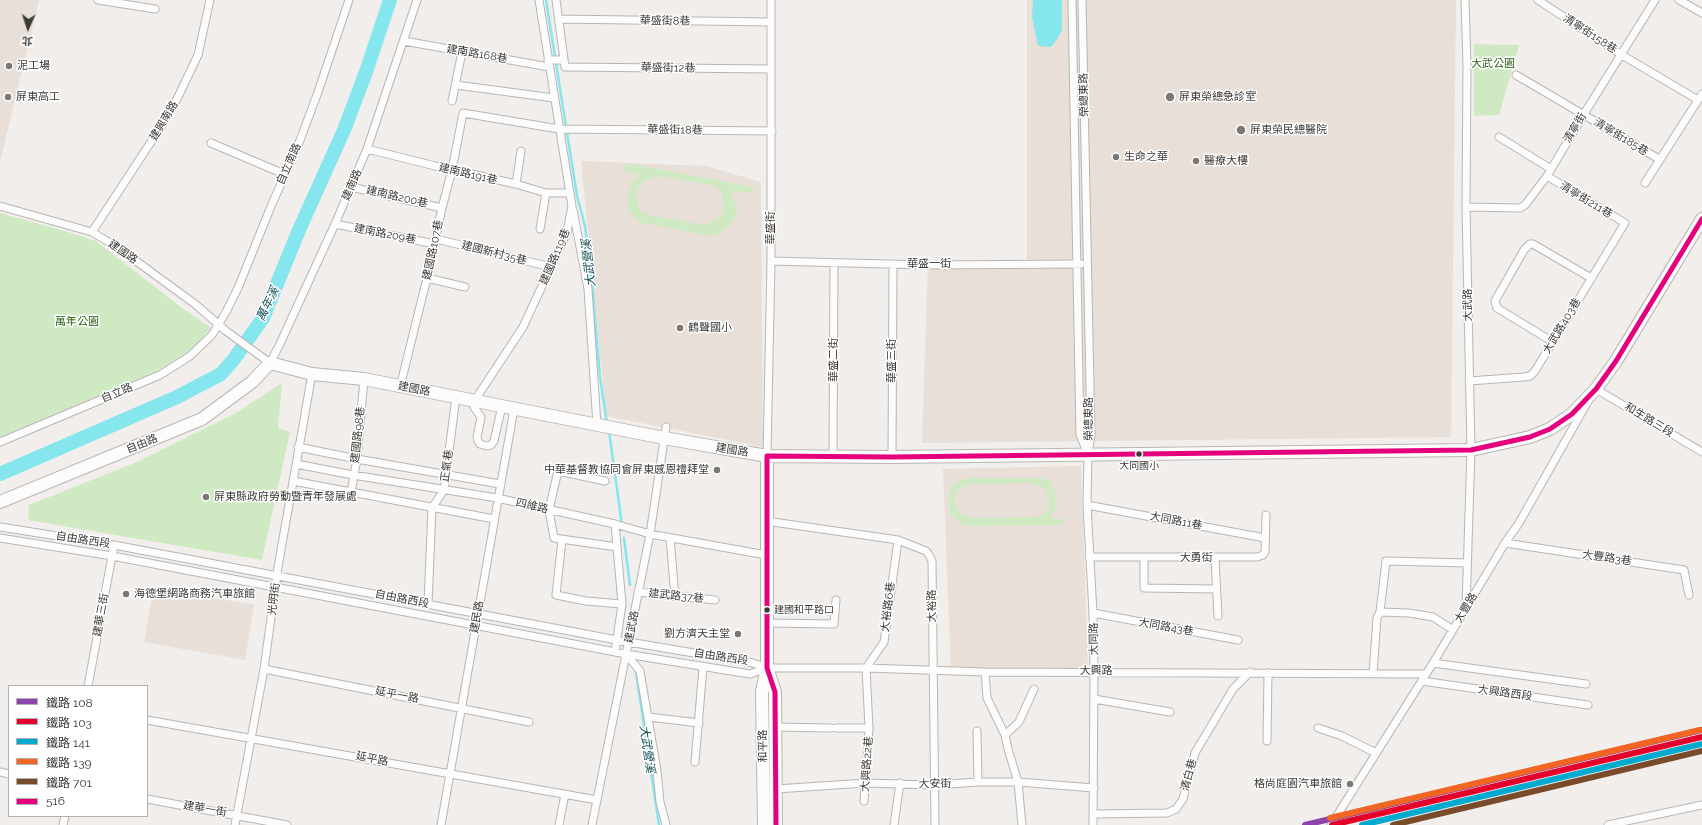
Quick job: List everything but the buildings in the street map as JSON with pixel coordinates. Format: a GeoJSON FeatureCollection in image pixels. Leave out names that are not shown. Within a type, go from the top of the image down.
{"type":"FeatureCollection","features":[{"type":"Feature","properties":{"kind":"main road","name":"建國路"},"geometry":{"type":"LineString","coordinates":[[270,363],[312,374],[364,379],[604,427],[665,433],[767,456],[892,458],[1088,454],[1471,450],[1530,436],[1550,429],[1572,414],[1596,389],[1616,361],[1702,219]]}},
{"type":"Feature","properties":{"kind":"main road","name":"自由路"},"geometry":{"type":"LineString","coordinates":[[0,502],[202,419],[252,382],[270,363]]}},
{"type":"Feature","properties":{"kind":"main road","name":"和平路"},"geometry":{"type":"LineString","coordinates":[[764,825],[762,690],[767,668],[767,456]]}},
{"type":"Feature","properties":{"kind":"main road","name":"和平路"},"geometry":{"type":"LineString","coordinates":[[767,668],[775,692],[776,825]]}},
{"type":"Feature","properties":{"kind":"street"},"geometry":{"type":"LineString","coordinates":[[98,0],[154,9]]}},
{"type":"Feature","properties":{"kind":"street","name":"建興南路"},"geometry":{"type":"LineString","coordinates":[[92,232],[166,119],[178,97],[198,55],[210,0]]}},
{"type":"Feature","properties":{"kind":"street","name":"自立南路"},"geometry":{"type":"LineString","coordinates":[[220,324],[238,288],[284,174],[299,143],[349,0]]}},
{"type":"Feature","properties":{"kind":"street","name":"建南路"},"geometry":{"type":"LineString","coordinates":[[270,363],[335,224],[367,149],[417,0]]}},
{"type":"Feature","properties":{"kind":"street","name":"建國路119巷"},"geometry":{"type":"LineString","coordinates":[[475,400],[524,327],[568,232],[572,206],[554,98],[556,62],[539,0]]}},
{"type":"Feature","properties":{"kind":"street"},"geometry":{"type":"LineString","coordinates":[[556,0],[559,19],[556,62]]}},
{"type":"Feature","properties":{"kind":"street","name":"華盛街"},"geometry":{"type":"LineString","coordinates":[[767,456],[771,261],[771,0]]}},
{"type":"Feature","properties":{"kind":"street","name":"榮總東路"},"geometry":{"type":"LineString","coordinates":[[1072,0],[1080,435],[1088,454]]}},
{"type":"Feature","properties":{"kind":"street","name":"榮總東路"},"geometry":{"type":"LineString","coordinates":[[1082,0],[1086,264],[1091,434],[1088,454]]}},
{"type":"Feature","properties":{"kind":"street","name":"大武路"},"geometry":{"type":"LineString","coordinates":[[1466,0],[1466,207],[1471,450],[1466,609]]}},
{"type":"Feature","properties":{"kind":"street","name":"清寧街158巷"},"geometry":{"type":"LineString","coordinates":[[1538,0],[1622,55],[1700,97]]}},
{"type":"Feature","properties":{"kind":"street","name":"清寧街"},"geometry":{"type":"LineString","coordinates":[[1466,207],[1520,208],[1525,205],[1549,173],[1655,0]]}},
{"type":"Feature","properties":{"kind":"street"},"geometry":{"type":"LineString","coordinates":[[1679,0],[1702,14]]}},
{"type":"Feature","properties":{"kind":"street","name":"華盛街8巷"},"geometry":{"type":"LineString","coordinates":[[559,19],[771,22]]}},
{"type":"Feature","properties":{"kind":"street"},"geometry":{"type":"LineString","coordinates":[[1073,32],[1083,32]]}},
{"type":"Feature","properties":{"kind":"street","name":"建南路168巷"},"geometry":{"type":"LineString","coordinates":[[404,41],[462,52],[556,62]]}},
{"type":"Feature","properties":{"kind":"street"},"geometry":{"type":"LineString","coordinates":[[452,101],[462,52]]}},
{"type":"Feature","properties":{"kind":"street","name":"華盛街12巷"},"geometry":{"type":"LineString","coordinates":[[556,62],[771,69]]}},
{"type":"Feature","properties":{"kind":"street","name":"清寧街185巷"},"geometry":{"type":"LineString","coordinates":[[1516,75],[1659,159]]}},
{"type":"Feature","properties":{"kind":"street"},"geometry":{"type":"LineString","coordinates":[[456,85],[554,98]]}},
{"type":"Feature","properties":{"kind":"street"},"geometry":{"type":"LineString","coordinates":[[1645,183],[1700,97]]}},
{"type":"Feature","properties":{"kind":"street","name":"華盛街18巷"},"geometry":{"type":"LineString","coordinates":[[463,113],[559,129],[772,131]]}},
{"type":"Feature","properties":{"kind":"street","name":"建國路107巷"},"geometry":{"type":"LineString","coordinates":[[400,387],[452,170],[463,113]]}},
{"type":"Feature","properties":{"kind":"street","name":"清寧街211巷"},"geometry":{"type":"LineString","coordinates":[[1499,137],[1549,173],[1625,223]]}},
{"type":"Feature","properties":{"kind":"street"},"geometry":{"type":"LineString","coordinates":[[211,143],[284,174]]}},
{"type":"Feature","properties":{"kind":"street","name":"建南路191巷"},"geometry":{"type":"LineString","coordinates":[[367,149],[516,184],[546,194],[570,193]]}},
{"type":"Feature","properties":{"kind":"street"},"geometry":{"type":"LineString","coordinates":[[516,184],[521,151]]}},
{"type":"Feature","properties":{"kind":"street","name":"建南路200巷"},"geometry":{"type":"LineString","coordinates":[[351,187],[442,208]]}},
{"type":"Feature","properties":{"kind":"street"},"geometry":{"type":"LineString","coordinates":[[540,229],[546,194]]}},
{"type":"Feature","properties":{"kind":"street","name":"建國路"},"geometry":{"type":"LineString","coordinates":[[0,206],[92,232],[118,246],[270,363]]}},
{"type":"Feature","properties":{"kind":"street"},"geometry":{"type":"LineString","coordinates":[[572,206],[588,289],[604,427]]}},
{"type":"Feature","properties":{"kind":"street"},"geometry":{"type":"LineString","coordinates":[[1076,209],[1086,209]]}},
{"type":"Feature","properties":{"kind":"street","name":"大武路403巷"},"geometry":{"type":"LineString","coordinates":[[1469,382],[1530,376],[1535,371],[1625,223]]}},
{"type":"Feature","properties":{"kind":"street","name":"建南路209巷"},"geometry":{"type":"LineString","coordinates":[[335,224],[435,242]]}},
{"type":"Feature","properties":{"kind":"street","name":"建國新村35巷"},"geometry":{"type":"LineString","coordinates":[[435,242],[552,268]]}},
{"type":"Feature","properties":{"kind":"street"},"geometry":{"type":"LineString","coordinates":[[1552,342],[1497,308],[1495,301],[1524,250],[1530,244],[1533,244],[1591,278]]}},
{"type":"Feature","properties":{"kind":"street","name":"華盛一街"},"geometry":{"type":"LineString","coordinates":[[771,261],[893,264],[1086,264]]}},
{"type":"Feature","properties":{"kind":"street","name":"華盛二街"},"geometry":{"type":"LineString","coordinates":[[833,457],[834,263]]}},
{"type":"Feature","properties":{"kind":"street","name":"華盛三街"},"geometry":{"type":"LineString","coordinates":[[892,458],[893,264]]}},
{"type":"Feature","properties":{"kind":"street"},"geometry":{"type":"LineString","coordinates":[[427,278],[465,287]]}},
{"type":"Feature","properties":{"kind":"street","name":"自立路"},"geometry":{"type":"LineString","coordinates":[[0,442],[160,375],[190,356],[212,335],[220,324]]}},
{"type":"Feature","properties":{"kind":"street"},"geometry":{"type":"LineString","coordinates":[[1078,337],[1088,337]]}},
{"type":"Feature","properties":{"kind":"street","name":"光明街"},"geometry":{"type":"LineString","coordinates":[[235,825],[264,669],[292,480],[312,374]]}},
{"type":"Feature","properties":{"kind":"street","name":"建國路98巷"},"geometry":{"type":"LineString","coordinates":[[351,492],[364,379]]}},
{"type":"Feature","properties":{"kind":"street","name":"和生路三段"},"geometry":{"type":"LineString","coordinates":[[1596,389],[1702,452]]}},
{"type":"Feature","properties":{"kind":"street","name":"大豐路"},"geometry":{"type":"LineString","coordinates":[[1332,825],[1422,681],[1505,543],[1519,523],[1596,389]]}},
{"type":"Feature","properties":{"kind":"street","name":"正氣巷"},"geometry":{"type":"LineString","coordinates":[[432,508],[444,490],[456,397]]}},
{"type":"Feature","properties":{"kind":"street"},"geometry":{"type":"LineString","coordinates":[[475,400],[474,407],[481,417],[478,441],[480,444],[487,446],[491,445],[494,441],[502,406]]}},
{"type":"Feature","properties":{"kind":"street","name":"建民路"},"geometry":{"type":"LineString","coordinates":[[441,825],[460,708],[514,409]]}},
{"type":"Feature","properties":{"kind":"street","name":"建武路"},"geometry":{"type":"LineString","coordinates":[[592,825],[650,534],[665,433]]}},
{"type":"Feature","properties":{"kind":"street"},"geometry":{"type":"LineString","coordinates":[[298,447],[446,476],[500,484]]}},
{"type":"Feature","properties":{"kind":"street","name":"大同路"},"geometry":{"type":"LineString","coordinates":[[1088,454],[1089,557],[1093,613],[1094,671],[1094,788],[1091,824]]}},
{"type":"Feature","properties":{"kind":"street","name":"四維路"},"geometry":{"type":"LineString","coordinates":[[296,464],[353,475],[497,498],[620,525],[650,534],[766,555]]}},
{"type":"Feature","properties":{"kind":"street"},"geometry":{"type":"LineString","coordinates":[[605,481],[558,471],[549,510],[554,538],[617,547]]}},
{"type":"Feature","properties":{"kind":"street"},"geometry":{"type":"LineString","coordinates":[[292,480],[494,519]]}},
{"type":"Feature","properties":{"kind":"street","name":"大同路11巷"},"geometry":{"type":"LineString","coordinates":[[1088,505],[1265,538]]}},
{"type":"Feature","properties":{"kind":"street"},"geometry":{"type":"LineString","coordinates":[[428,604],[432,508]]}},
{"type":"Feature","properties":{"kind":"street","name":"大勇街"},"geometry":{"type":"LineString","coordinates":[[1089,557],[1258,557],[1263,555],[1265,552],[1266,515]]}},
{"type":"Feature","properties":{"kind":"street","name":"大裕路"},"geometry":{"type":"LineString","coordinates":[[766,521],[898,540],[926,551],[932,561],[935,825]]}},
{"type":"Feature","properties":{"kind":"street"},"geometry":{"type":"LineString","coordinates":[[615,652],[622,604],[617,547],[620,525]]}},
{"type":"Feature","properties":{"kind":"street","name":"自由路西段"},"geometry":{"type":"LineString","coordinates":[[0,528],[114,545],[629,643],[753,663],[767,668]]}},
{"type":"Feature","properties":{"kind":"street","name":"自由路西段"},"geometry":{"type":"LineString","coordinates":[[0,538],[112,556],[626,654],[750,674],[767,668]]}},
{"type":"Feature","properties":{"kind":"street"},"geometry":{"type":"LineString","coordinates":[[670,538],[675,597]]}},
{"type":"Feature","properties":{"kind":"street"},"geometry":{"type":"LineString","coordinates":[[562,540],[556,595],[586,601],[622,604]]}},
{"type":"Feature","properties":{"kind":"street","name":"大裕路6巷"},"geometry":{"type":"LineString","coordinates":[[866,668],[884,642],[898,540]]}},
{"type":"Feature","properties":{"kind":"street","name":"大豐路3巷"},"geometry":{"type":"LineString","coordinates":[[1505,543],[1684,570],[1689,595]]}},
{"type":"Feature","properties":{"kind":"street","name":"建華三街"},"geometry":{"type":"LineString","coordinates":[[88,685],[114,545]]}},
{"type":"Feature","properties":{"kind":"street"},"geometry":{"type":"LineString","coordinates":[[1144,558],[1144,588],[1216,589]]}},
{"type":"Feature","properties":{"kind":"street"},"geometry":{"type":"LineString","coordinates":[[1215,558],[1218,616]]}},
{"type":"Feature","properties":{"kind":"street"},"geometry":{"type":"LineString","coordinates":[[1373,674],[1377,618],[1380,612],[1386,561],[1467,563]]}},
{"type":"Feature","properties":{"kind":"street","name":"建武路37巷"},"geometry":{"type":"LineString","coordinates":[[638,592],[715,600]]}},
{"type":"Feature","properties":{"kind":"street"},"geometry":{"type":"LineString","coordinates":[[767,623],[834,624],[836,600]]}},
{"type":"Feature","properties":{"kind":"street"},"geometry":{"type":"LineString","coordinates":[[1380,612],[1409,613],[1433,617],[1453,630]]}},
{"type":"Feature","properties":{"kind":"street","name":"大同路43巷"},"geometry":{"type":"LineString","coordinates":[[1093,613],[1238,640]]}},
{"type":"Feature","properties":{"kind":"street"},"geometry":{"type":"LineString","coordinates":[[626,654],[640,671],[649,717],[660,802],[666,825]]}},
{"type":"Feature","properties":{"kind":"street"},"geometry":{"type":"LineString","coordinates":[[1433,663],[1586,684]]}},
{"type":"Feature","properties":{"kind":"street"},"geometry":{"type":"LineString","coordinates":[[695,762],[703,667]]}},
{"type":"Feature","properties":{"kind":"street","name":"大興路"},"geometry":{"type":"LineString","coordinates":[[767,668],[866,668],[985,672],[1094,671],[1425,674]]}},
{"type":"Feature","properties":{"kind":"street","name":"大興路22巷"},"geometry":{"type":"LineString","coordinates":[[864,801],[869,728],[866,668]]}},
{"type":"Feature","properties":{"kind":"street","name":"延平一路"},"geometry":{"type":"LineString","coordinates":[[264,669],[529,722]]}},
{"type":"Feature","properties":{"kind":"street"},"geometry":{"type":"LineString","coordinates":[[985,672],[987,698],[1005,735],[1018,782],[1022,825]]}},
{"type":"Feature","properties":{"kind":"street","name":"清白巷"},"geometry":{"type":"LineString","coordinates":[[1093,814],[1167,813],[1176,809],[1183,799],[1195,753],[1232,688],[1250,672]]}},
{"type":"Feature","properties":{"kind":"street"},"geometry":{"type":"LineString","coordinates":[[1267,741],[1268,672]]}},
{"type":"Feature","properties":{"kind":"street","name":"大興路西段"},"geometry":{"type":"LineString","coordinates":[[1422,681],[1588,705]]}},
{"type":"Feature","properties":{"kind":"street"},"geometry":{"type":"LineString","coordinates":[[1005,735],[1019,722],[1034,689]]}},
{"type":"Feature","properties":{"kind":"street"},"geometry":{"type":"LineString","coordinates":[[1094,698],[1170,712]]}},
{"type":"Feature","properties":{"kind":"street"},"geometry":{"type":"LineString","coordinates":[[649,717],[699,723]]}},
{"type":"Feature","properties":{"kind":"street","name":"延平路"},"geometry":{"type":"LineString","coordinates":[[148,720],[252,737],[597,800]]}},
{"type":"Feature","properties":{"kind":"street","name":"大興路22巷"},"geometry":{"type":"LineString","coordinates":[[775,727],[869,728]]}},
{"type":"Feature","properties":{"kind":"street"},"geometry":{"type":"LineString","coordinates":[[1318,728],[1342,736],[1376,753]]}},
{"type":"Feature","properties":{"kind":"street"},"geometry":{"type":"LineString","coordinates":[[978,731],[978,782]]}},
{"type":"Feature","properties":{"kind":"street","name":"大安街"},"geometry":{"type":"LineString","coordinates":[[776,789],[866,783],[935,785],[978,782],[1018,782],[1094,788]]}},
{"type":"Feature","properties":{"kind":"street"},"geometry":{"type":"LineString","coordinates":[[894,825],[900,783]]}},
{"type":"Feature","properties":{"kind":"street"},"geometry":{"type":"LineString","coordinates":[[559,825],[565,794]]}},
{"type":"Feature","properties":{"kind":"street","name":"建華一街"},"geometry":{"type":"LineString","coordinates":[[148,799],[287,825]]}},
{"type":"Feature","properties":{"kind":"street"},"geometry":{"type":"LineString","coordinates":[[1608,825],[1702,805]]}},
{"type":"Feature","properties":{"kind":"shaded area","name":"屏東高工"},"geometry":{"type":"Polygon","coordinates":[[[0,0],[39,0],[0,162],[0,0]]]}},
{"type":"Feature","properties":{"kind":"shaded area","name":"屏東榮民總醫院"},"geometry":{"type":"Polygon","coordinates":[[[1027,0],[1456,0],[1451,437],[922,443],[928,261],[1027,262],[1027,0]]]}},
{"type":"Feature","properties":{"kind":"shaded area","name":"鶴聲國小"},"geometry":{"type":"Polygon","coordinates":[[[581,161],[706,166],[761,182],[763,447],[606,416],[581,161]]]}},
{"type":"Feature","properties":{"kind":"shaded area"},"geometry":{"type":"Polygon","coordinates":[[[1081,466],[1088,668],[951,671],[943,469],[1081,466]]]}},
{"type":"Feature","properties":{"kind":"shaded area"},"geometry":{"type":"Polygon","coordinates":[[[154,587],[254,605],[245,660],[144,642],[154,587]]]}},
{"type":"Feature","properties":{"kind":"green space","name":"大武公園"},"geometry":{"type":"Polygon","coordinates":[[[1474,44],[1519,45],[1499,115],[1474,116],[1474,44]]]}},
{"type":"Feature","properties":{"kind":"green space"},"geometry":{"type":"Polygon","coordinates":[[[626,163],[754,187],[752,193],[730,191],[737,207],[737,215],[727,228],[719,234],[709,236],[639,222],[629,210],[627,194],[632,182],[639,175],[624,171],[626,163]],[[661,176],[653,177],[640,185],[636,198],[640,210],[648,215],[705,225],[719,217],[723,211],[724,204],[722,193],[716,186],[661,176]]]}},
{"type":"Feature","properties":{"kind":"green space","name":"萬年公園"},"geometry":{"type":"Polygon","coordinates":[[[0,213],[96,241],[182,308],[211,328],[199,342],[181,357],[155,372],[0,437],[0,213]]]}},
{"type":"Feature","properties":{"kind":"green space"},"geometry":{"type":"Polygon","coordinates":[[[282,383],[278,428],[290,432],[262,560],[28,520],[29,505],[137,462],[234,414],[282,383]]]}},
{"type":"Feature","properties":{"kind":"green space"},"geometry":{"type":"Polygon","coordinates":[[[968,478],[1041,478],[1048,480],[1055,491],[1056,500],[1055,510],[1050,518],[1063,519],[1062,525],[967,526],[959,522],[951,514],[948,502],[951,488],[956,482],[968,478]],[[1032,483],[969,484],[960,488],[955,495],[954,501],[961,514],[973,518],[1036,517],[1042,515],[1048,509],[1050,501],[1045,489],[1032,483]]]}},
{"type":"Feature","properties":{"kind":"water"},"geometry":{"type":"Polygon","coordinates":[[[1033,0],[1062,0],[1062,29],[1058,38],[1051,47],[1038,46],[1032,17],[1033,0]]]}},
{"type":"Feature","properties":{"kind":"waterway","name":"萬年溪"},"geometry":{"type":"LineString","coordinates":[[0,474],[177,397],[221,374],[234,359],[263,318],[299,230],[344,130],[366,72],[390,0]]}},
{"type":"Feature","properties":{"kind":"waterway","name":"大武營溪"},"geometry":{"type":"LineString","coordinates":[[546,0],[577,196],[585,226],[592,282],[600,377],[607,424]]}},
{"type":"Feature","properties":{"kind":"waterway","name":"大武營溪"},"geometry":{"type":"LineString","coordinates":[[609,431],[622,525]]}},
{"type":"Feature","properties":{"kind":"waterway","name":"大武營溪"},"geometry":{"type":"LineString","coordinates":[[624,538],[630,585]]}},
{"type":"Feature","properties":{"kind":"waterway","name":"大武營溪"},"geometry":{"type":"LineString","coordinates":[[636,672],[659,825]]}},
{"type":"Feature","properties":{"kind":"rail line","name":"139"},"geometry":{"type":"LineString","coordinates":[[1330,818],[1700,730]]}},
{"type":"Feature","properties":{"kind":"rail line","name":"108"},"geometry":{"type":"LineString","coordinates":[[1305,825],[1702,730]]}},
{"type":"Feature","properties":{"kind":"rail line","name":"103"},"geometry":{"type":"LineString","coordinates":[[1332,825],[1702,737]]}},
{"type":"Feature","properties":{"kind":"rail line","name":"141"},"geometry":{"type":"LineString","coordinates":[[1362,825],[1702,744]]}},
{"type":"Feature","properties":{"kind":"rail line","name":"701"},"geometry":{"type":"LineString","coordinates":[[1393,825],[1702,751]]}},
{"type":"Feature","properties":{"kind":"transit line","name":"516"},"geometry":{"type":"LineString","coordinates":[[767,456],[892,457],[1471,450],[1530,437],[1550,429],[1572,414],[1596,389],[1616,361],[1702,219]]}},
{"type":"Feature","properties":{"kind":"transit line","name":"516"},"geometry":{"type":"LineString","coordinates":[[767,456],[767,668],[775,692],[776,825]]}},
{"type":"Feature","properties":{"kind":"place","name":"泥工場"},"geometry":{"type":"Point","coordinates":[9,66]}},
{"type":"Feature","properties":{"kind":"place","name":"屏東高工"},"geometry":{"type":"Point","coordinates":[8,97]}},
{"type":"Feature","properties":{"kind":"place","name":"屏東榮總急診室"},"geometry":{"type":"Point","coordinates":[1170,97]}},
{"type":"Feature","properties":{"kind":"place","name":"屏東榮民總醫院"},"geometry":{"type":"Point","coordinates":[1241,130]}},
{"type":"Feature","properties":{"kind":"place","name":"生命之華"},"geometry":{"type":"Point","coordinates":[1116,157]}},
{"type":"Feature","properties":{"kind":"place","name":"醫療大樓"},"geometry":{"type":"Point","coordinates":[1196,161]}},
{"type":"Feature","properties":{"kind":"place","name":"鶴聲國小"},"geometry":{"type":"Point","coordinates":[680,328]}},
{"type":"Feature","properties":{"kind":"place","name":"大同國小"},"geometry":{"type":"Point","coordinates":[1139,454]}},
{"type":"Feature","properties":{"kind":"place","name":"中華基督教協同會屏東感恩禮拜堂"},"geometry":{"type":"Point","coordinates":[717,470]}},
{"type":"Feature","properties":{"kind":"place","name":"屏東縣政府勞動暨青年發展處"},"geometry":{"type":"Point","coordinates":[206,497]}},
{"type":"Feature","properties":{"kind":"place","name":"海德堡網路商務汽車旅館"},"geometry":{"type":"Point","coordinates":[126,594]}},
{"type":"Feature","properties":{"kind":"place","name":"建國和平路口"},"geometry":{"type":"Point","coordinates":[767,610]}},
{"type":"Feature","properties":{"kind":"place","name":"劉方濟天主堂"},"geometry":{"type":"Point","coordinates":[738,634]}},
{"type":"Feature","properties":{"kind":"place","name":"格尚庭園汽車旅館"},"geometry":{"type":"Point","coordinates":[1350,784]}}]}
